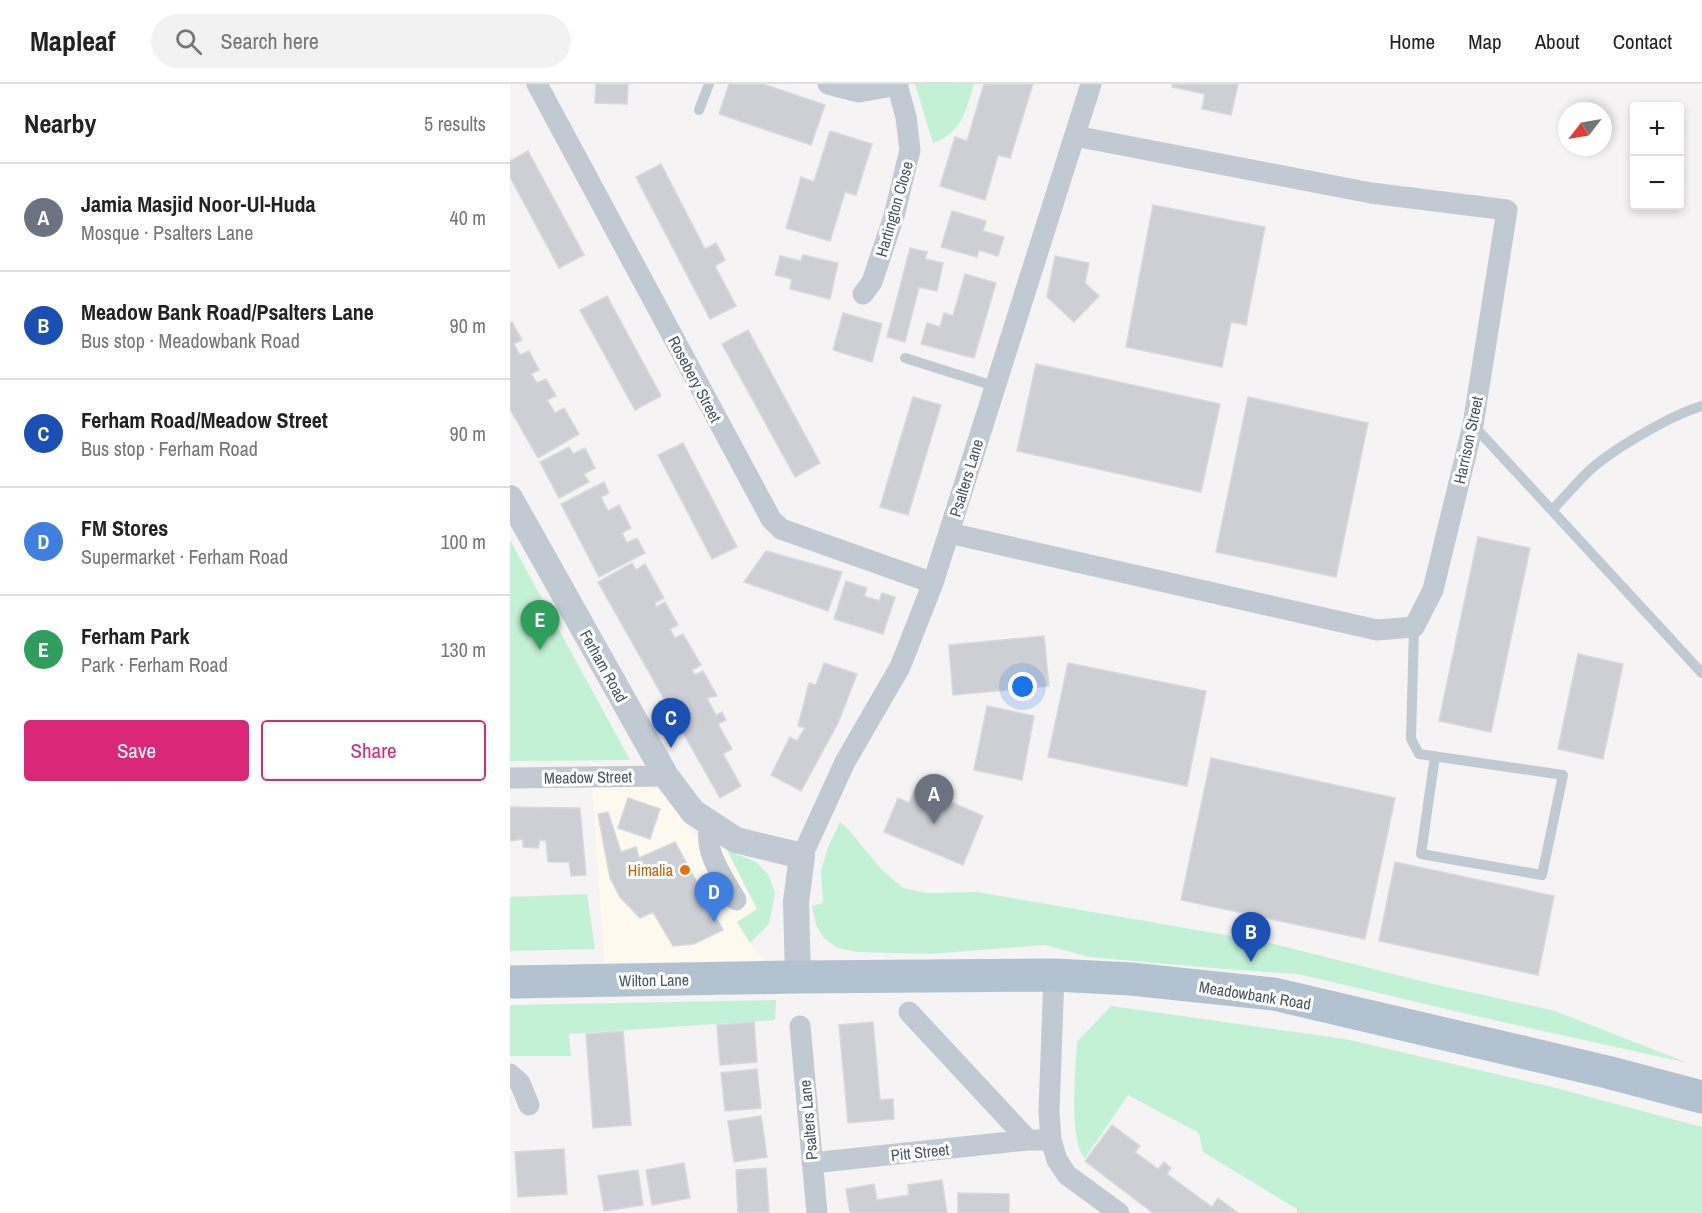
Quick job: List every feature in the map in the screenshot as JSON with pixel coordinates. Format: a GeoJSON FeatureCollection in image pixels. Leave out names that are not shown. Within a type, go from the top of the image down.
{"type":"FeatureCollection","features":[{"type":"Feature","properties":{"kind":"main road","name":"Meadowbank Road"},"geometry":{"type":"LineString","coordinates":[[798,977],[1054,975],[1131,979],[1274,994],[1607,1071],[1702,1097]]}},
{"type":"Feature","properties":{"kind":"main road","name":"Wilton Lane"},"geometry":{"type":"LineString","coordinates":[[510,982],[798,977]]}},
{"type":"Feature","properties":{"kind":"street","name":"Rosebery Street"},"geometry":{"type":"LineString","coordinates":[[537,84],[771,519],[781,528],[933,583]]}},
{"type":"Feature","properties":{"kind":"street","name":"Hartington Close"},"geometry":{"type":"LineString","coordinates":[[828,84],[859,92],[898,85],[906,117],[910,150],[894,216],[872,282],[863,294]]}},
{"type":"Feature","properties":{"kind":"street","name":"Psalters Lane"},"geometry":{"type":"LineString","coordinates":[[802,856],[845,762],[900,668],[933,583],[1091,84]]}},
{"type":"Feature","properties":{"kind":"street","name":"Harrison Street"},"geometry":{"type":"LineString","coordinates":[[1076,136],[1371,193],[1507,210],[1473,425],[1433,590],[1414,627]]}},
{"type":"Feature","properties":{"kind":"street","name":"Ferham Road"},"geometry":{"type":"LineString","coordinates":[[510,498],[666,776],[693,812],[736,840],[802,856]]}},
{"type":"Feature","properties":{"kind":"street"},"geometry":{"type":"LineString","coordinates":[[949,533],[1377,630],[1414,627]]}},
{"type":"Feature","properties":{"kind":"street","name":"Meadow Street"},"geometry":{"type":"LineString","coordinates":[[510,778],[666,776]]}},
{"type":"Feature","properties":{"kind":"street"},"geometry":{"type":"LineString","coordinates":[[710,825],[706,837],[713,860],[736,900]]}},
{"type":"Feature","properties":{"kind":"street"},"geometry":{"type":"LineString","coordinates":[[798,977],[796,902],[802,856]]}},
{"type":"Feature","properties":{"kind":"street"},"geometry":{"type":"LineString","coordinates":[[1054,975],[1048,1112],[1051,1140],[1057,1160],[1068,1175],[1119,1213]]}},
{"type":"Feature","properties":{"kind":"street"},"geometry":{"type":"LineString","coordinates":[[909,1012],[1028,1140]]}},
{"type":"Feature","properties":{"kind":"street","name":"Psalters Lane"},"geometry":{"type":"LineString","coordinates":[[800,1026],[817,1213]]}},
{"type":"Feature","properties":{"kind":"street"},"geometry":{"type":"LineString","coordinates":[[510,1074],[520,1083],[529,1105]]}},
{"type":"Feature","properties":{"kind":"street","name":"Pitt Street"},"geometry":{"type":"LineString","coordinates":[[812,1163],[1028,1140],[1051,1140]]}},
{"type":"Feature","properties":{"kind":"lane"},"geometry":{"type":"LineString","coordinates":[[699,110],[709,84]]}},
{"type":"Feature","properties":{"kind":"lane"},"geometry":{"type":"LineString","coordinates":[[905,358],[994,386]]}},
{"type":"Feature","properties":{"kind":"lane"},"geometry":{"type":"LineString","coordinates":[[1552,510],[1591,468],[1686,410],[1702,406]]}},
{"type":"Feature","properties":{"kind":"lane"},"geometry":{"type":"LineString","coordinates":[[1473,425],[1702,673]]}},
{"type":"Feature","properties":{"kind":"lane"},"geometry":{"type":"LineString","coordinates":[[1414,627],[1411,739],[1419,754],[1435,756],[1563,775],[1542,875],[1421,854],[1435,756]]}},
{"type":"Feature","properties":{"kind":"shaded area"},"geometry":{"type":"Polygon","coordinates":[[[590,760],[665,793],[696,837],[727,850],[757,910],[737,923],[768,965],[605,970],[590,760]]]}},
{"type":"Feature","properties":{"kind":"green space"},"geometry":{"type":"Polygon","coordinates":[[[915,84],[974,84],[961,120],[957,127],[943,139],[933,143],[915,84]]]}},
{"type":"Feature","properties":{"kind":"green space"},"geometry":{"type":"Polygon","coordinates":[[[510,540],[630,760],[510,761],[510,540]]]}},
{"type":"Feature","properties":{"kind":"green space"},"geometry":{"type":"Polygon","coordinates":[[[840,822],[881,869],[903,888],[926,893],[977,892],[1266,942],[1429,983],[1555,1011],[1688,1063],[1298,974],[1090,957],[1045,945],[930,954],[857,952],[838,948],[824,938],[816,925],[812,906],[823,903],[821,871],[828,847],[840,822]]]}},
{"type":"Feature","properties":{"kind":"green space"},"geometry":{"type":"Polygon","coordinates":[[[727,850],[756,862],[768,874],[775,893],[769,924],[750,943],[737,922],[757,909],[727,850]]]}},
{"type":"Feature","properties":{"kind":"green space"},"geometry":{"type":"Polygon","coordinates":[[[587,894],[595,949],[510,951],[510,897],[587,894]]]}},
{"type":"Feature","properties":{"kind":"green space"},"geometry":{"type":"Polygon","coordinates":[[[776,1000],[775,1020],[569,1034],[571,1056],[510,1056],[510,1005],[776,1000]]]}},
{"type":"Feature","properties":{"kind":"green space"},"geometry":{"type":"Polygon","coordinates":[[[1111,1006],[1345,1039],[1556,1088],[1702,1127],[1702,1213],[1297,1213],[1297,1209],[1203,1152],[1199,1133],[1128,1095],[1085,1158],[1076,1137],[1077,1042],[1111,1006]]]}},
{"type":"Feature","properties":{"kind":"building"},"geometry":{"type":"Polygon","coordinates":[[[596,84],[628,84],[627,104],[595,103],[596,84]]]}},
{"type":"Feature","properties":{"kind":"building"},"geometry":{"type":"Polygon","coordinates":[[[729,84],[763,84],[825,105],[811,145],[719,114],[729,84]]]}},
{"type":"Feature","properties":{"kind":"building"},"geometry":{"type":"Polygon","coordinates":[[[984,84],[1033,84],[1010,158],[998,155],[985,200],[940,186],[955,137],[967,141],[984,84]]]}},
{"type":"Feature","properties":{"kind":"building"},"geometry":{"type":"Polygon","coordinates":[[[1172,84],[1238,84],[1231,115],[1202,109],[1205,94],[1172,87],[1172,84]]]}},
{"type":"Feature","properties":{"kind":"building"},"geometry":{"type":"Polygon","coordinates":[[[830,131],[872,144],[856,195],[845,192],[830,241],[786,228],[801,177],[814,182],[830,131]]]}},
{"type":"Feature","properties":{"kind":"building"},"geometry":{"type":"Polygon","coordinates":[[[528,151],[584,255],[559,268],[510,177],[510,161],[528,151]]]}},
{"type":"Feature","properties":{"kind":"building"},"geometry":{"type":"Polygon","coordinates":[[[661,164],[705,249],[716,243],[725,260],[715,266],[736,306],[710,319],[636,177],[661,164]]]}},
{"type":"Feature","properties":{"kind":"building"},"geometry":{"type":"Polygon","coordinates":[[[1153,205],[1265,227],[1246,325],[1231,322],[1222,367],[1126,347],[1153,205]]]}},
{"type":"Feature","properties":{"kind":"building"},"geometry":{"type":"Polygon","coordinates":[[[952,211],[986,221],[983,231],[1004,237],[998,256],[979,250],[977,257],[941,247],[952,211]]]}},
{"type":"Feature","properties":{"kind":"building"},"geometry":{"type":"Polygon","coordinates":[[[910,248],[927,252],[925,259],[943,263],[937,291],[919,287],[905,342],[887,337],[910,248]]]}},
{"type":"Feature","properties":{"kind":"building"},"geometry":{"type":"Polygon","coordinates":[[[803,255],[838,263],[830,299],[790,289],[792,279],[775,275],[780,256],[801,261],[803,255]]]}},
{"type":"Feature","properties":{"kind":"building"},"geometry":{"type":"Polygon","coordinates":[[[1055,256],[1089,263],[1085,283],[1099,296],[1074,322],[1047,297],[1055,256]]]}},
{"type":"Feature","properties":{"kind":"building"},"geometry":{"type":"Polygon","coordinates":[[[965,274],[996,283],[974,358],[921,344],[927,323],[940,327],[944,313],[953,316],[965,274]]]}},
{"type":"Feature","properties":{"kind":"building"},"geometry":{"type":"Polygon","coordinates":[[[607,296],[661,396],[635,410],[580,310],[607,296]]]}},
{"type":"Feature","properties":{"kind":"building"},"geometry":{"type":"Polygon","coordinates":[[[843,313],[882,324],[872,362],[833,350],[843,313]]]}},
{"type":"Feature","properties":{"kind":"building"},"geometry":{"type":"Polygon","coordinates":[[[512,322],[522,340],[514,344],[520,355],[529,351],[539,370],[531,374],[537,383],[546,379],[556,396],[547,400],[555,413],[564,408],[579,434],[538,458],[510,409],[510,323],[512,322]]]}},
{"type":"Feature","properties":{"kind":"building"},"geometry":{"type":"Polygon","coordinates":[[[748,330],[820,463],[795,477],[722,344],[748,330]]]}},
{"type":"Feature","properties":{"kind":"building"},"geometry":{"type":"Polygon","coordinates":[[[1036,364],[1220,404],[1201,492],[1017,451],[1036,364]]]}},
{"type":"Feature","properties":{"kind":"building"},"geometry":{"type":"Polygon","coordinates":[[[913,397],[941,405],[908,515],[880,507],[913,397]]]}},
{"type":"Feature","properties":{"kind":"building"},"geometry":{"type":"Polygon","coordinates":[[[1248,397],[1368,423],[1336,577],[1216,552],[1248,397]]]}},
{"type":"Feature","properties":{"kind":"building"},"geometry":{"type":"Polygon","coordinates":[[[683,443],[737,547],[712,559],[658,455],[683,443]]]}},
{"type":"Feature","properties":{"kind":"building"},"geometry":{"type":"Polygon","coordinates":[[[569,447],[573,454],[585,448],[595,468],[584,474],[589,482],[559,498],[540,462],[569,447]]]}},
{"type":"Feature","properties":{"kind":"building"},"geometry":{"type":"Polygon","coordinates":[[[604,482],[609,493],[601,497],[608,511],[619,505],[631,528],[622,533],[627,543],[637,538],[645,553],[599,577],[561,504],[604,482]]]}},
{"type":"Feature","properties":{"kind":"building"},"geometry":{"type":"Polygon","coordinates":[[[1478,537],[1530,548],[1491,732],[1439,721],[1478,537]]]}},
{"type":"Feature","properties":{"kind":"building"},"geometry":{"type":"Polygon","coordinates":[[[766,551],[842,572],[828,611],[744,582],[766,551]]]}},
{"type":"Feature","properties":{"kind":"building"},"geometry":{"type":"Polygon","coordinates":[[[632,563],[636,570],[645,564],[664,598],[655,603],[656,607],[665,602],[678,625],[670,629],[675,638],[683,634],[701,665],[692,670],[695,675],[703,671],[717,696],[707,698],[716,715],[722,712],[726,720],[718,724],[732,749],[723,754],[741,786],[720,798],[598,582],[632,563]]]}},
{"type":"Feature","properties":{"kind":"building"},"geometry":{"type":"Polygon","coordinates":[[[846,581],[867,588],[864,596],[879,601],[882,593],[895,597],[883,634],[834,619],[846,581]]]}},
{"type":"Feature","properties":{"kind":"building"},"geometry":{"type":"Polygon","coordinates":[[[1044,636],[1049,686],[953,695],[949,645],[1044,636]]]}},
{"type":"Feature","properties":{"kind":"building"},"geometry":{"type":"Polygon","coordinates":[[[1578,654],[1623,664],[1603,759],[1558,749],[1578,654]]]}},
{"type":"Feature","properties":{"kind":"building"},"geometry":{"type":"Polygon","coordinates":[[[824,663],[857,674],[838,723],[801,791],[771,775],[790,737],[797,741],[805,728],[798,726],[809,683],[816,685],[824,663]]]}},
{"type":"Feature","properties":{"kind":"building"},"geometry":{"type":"Polygon","coordinates":[[[1068,663],[1206,691],[1187,786],[1048,757],[1068,663]]]}},
{"type":"Feature","properties":{"kind":"building"},"geometry":{"type":"Polygon","coordinates":[[[987,706],[1034,716],[1022,780],[974,770],[987,706]]]}},
{"type":"Feature","properties":{"kind":"building"},"geometry":{"type":"Polygon","coordinates":[[[1211,758],[1395,798],[1365,939],[1181,900],[1211,758]]]}},
{"type":"Feature","properties":{"kind":"building"},"geometry":{"type":"Polygon","coordinates":[[[916,787],[983,816],[963,865],[884,832],[898,798],[909,803],[916,787]]]}},
{"type":"Feature","properties":{"kind":"building"},"geometry":{"type":"Polygon","coordinates":[[[628,798],[660,809],[650,839],[618,828],[628,798]]]}},
{"type":"Feature","properties":{"kind":"building"},"geometry":{"type":"Polygon","coordinates":[[[510,807],[580,808],[586,875],[571,876],[569,862],[548,862],[546,841],[540,840],[538,848],[523,847],[523,839],[510,841],[510,807]]]}},
{"type":"Feature","properties":{"kind":"building"},"geometry":{"type":"Polygon","coordinates":[[[608,812],[621,852],[636,847],[639,858],[675,842],[723,930],[694,944],[673,946],[653,912],[640,918],[620,897],[610,878],[598,814],[608,812]]]}},
{"type":"Feature","properties":{"kind":"building"},"geometry":{"type":"Polygon","coordinates":[[[1395,862],[1554,896],[1538,975],[1379,941],[1395,862]]]}},
{"type":"Feature","properties":{"kind":"building"},"geometry":{"type":"Polygon","coordinates":[[[754,1022],[757,1062],[720,1065],[717,1025],[754,1022]]]}},
{"type":"Feature","properties":{"kind":"building"},"geometry":{"type":"Polygon","coordinates":[[[873,1022],[880,1100],[893,1099],[894,1119],[848,1123],[839,1025],[873,1022]]]}},
{"type":"Feature","properties":{"kind":"building"},"geometry":{"type":"Polygon","coordinates":[[[623,1031],[631,1125],[593,1128],[586,1034],[623,1031]]]}},
{"type":"Feature","properties":{"kind":"building"},"geometry":{"type":"Polygon","coordinates":[[[757,1069],[761,1108],[725,1111],[721,1073],[757,1069]]]}},
{"type":"Feature","properties":{"kind":"building"},"geometry":{"type":"Polygon","coordinates":[[[761,1116],[767,1157],[734,1162],[728,1121],[761,1116]]]}},
{"type":"Feature","properties":{"kind":"building"},"geometry":{"type":"Polygon","coordinates":[[[1112,1125],[1140,1146],[1135,1152],[1158,1169],[1164,1162],[1171,1168],[1167,1174],[1212,1207],[1218,1198],[1238,1213],[1153,1213],[1085,1161],[1112,1125]]]}},
{"type":"Feature","properties":{"kind":"building"},"geometry":{"type":"Polygon","coordinates":[[[564,1149],[567,1194],[518,1197],[515,1152],[564,1149]]]}},
{"type":"Feature","properties":{"kind":"building"},"geometry":{"type":"Polygon","coordinates":[[[684,1163],[690,1198],[652,1205],[646,1170],[684,1163]]]}},
{"type":"Feature","properties":{"kind":"building"},"geometry":{"type":"Polygon","coordinates":[[[766,1168],[769,1212],[738,1213],[736,1170],[766,1168]]]}},
{"type":"Feature","properties":{"kind":"building"},"geometry":{"type":"Polygon","coordinates":[[[638,1170],[643,1205],[604,1211],[598,1176],[638,1170]]]}},
{"type":"Feature","properties":{"kind":"building"},"geometry":{"type":"Polygon","coordinates":[[[942,1180],[947,1213],[850,1213],[846,1189],[874,1184],[877,1200],[909,1195],[908,1185],[942,1180]]]}},
{"type":"Feature","properties":{"kind":"building"},"geometry":{"type":"Polygon","coordinates":[[[958,1193],[1009,1194],[1009,1213],[958,1213],[958,1193]]]}},
{"type":"Feature","properties":{"kind":"place","name":"Ferham Park"},"geometry":{"type":"Point","coordinates":[540,650]}},
{"type":"Feature","properties":{"kind":"place","name":"Ferham Road/Meadow Street"},"geometry":{"type":"Point","coordinates":[671,748]}},
{"type":"Feature","properties":{"kind":"place","name":"Jamia Masjid Noor-Ul-Huda"},"geometry":{"type":"Point","coordinates":[934,824]}},
{"type":"Feature","properties":{"kind":"place","name":"Himalia"},"geometry":{"type":"Point","coordinates":[685,870]}},
{"type":"Feature","properties":{"kind":"place","name":"FM Stores"},"geometry":{"type":"Point","coordinates":[714,922]}},
{"type":"Feature","properties":{"kind":"place","name":"Meadow Bank Road/Psalters Lane"},"geometry":{"type":"Point","coordinates":[1251,962]}}]}
